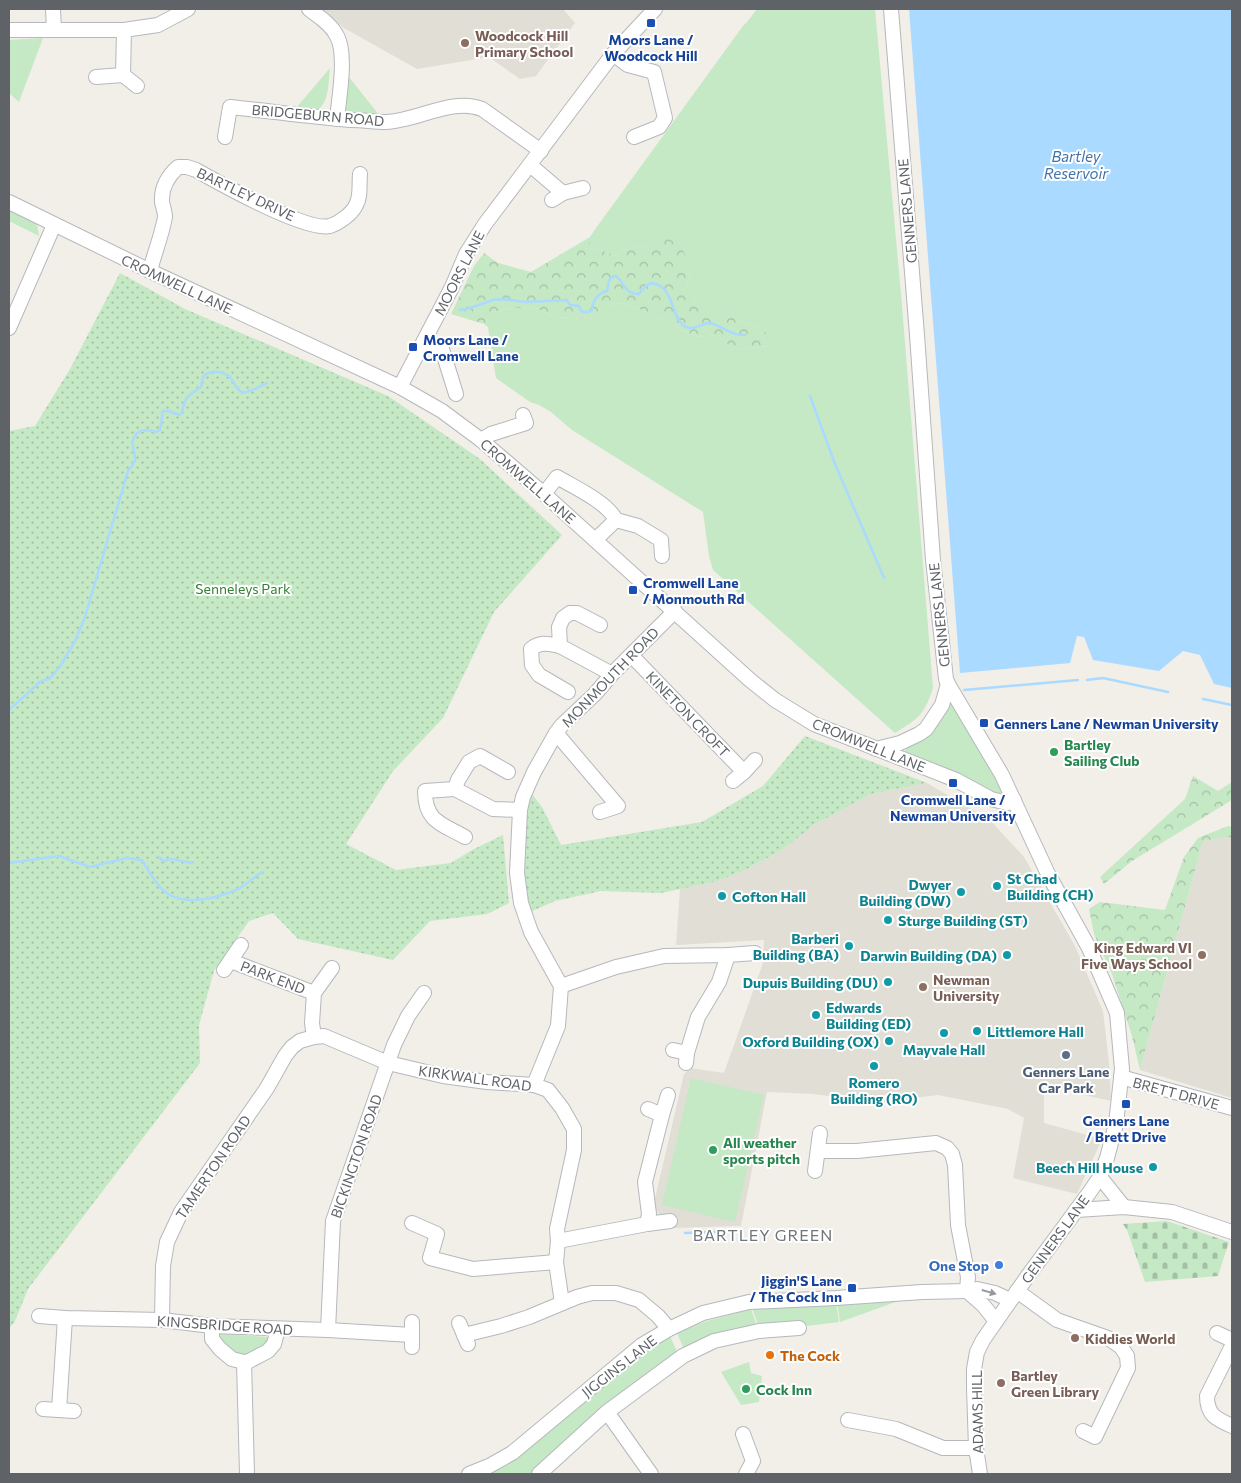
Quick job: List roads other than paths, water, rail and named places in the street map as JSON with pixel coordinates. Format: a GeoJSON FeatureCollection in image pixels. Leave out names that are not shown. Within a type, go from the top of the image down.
{"type":"FeatureCollection","features":[{"type":"Feature","properties":{"kind":"street"},"geometry":{"type":"LineString","coordinates":[[53,9],[54,30]]}},
{"type":"Feature","properties":{"kind":"street"},"geometry":{"type":"LineString","coordinates":[[9,30],[124,30],[158,25],[188,9]]}},
{"type":"Feature","properties":{"kind":"street"},"geometry":{"type":"LineString","coordinates":[[309,9],[326,22],[336,34],[340,43],[342,65],[337,119]]}},
{"type":"Feature","properties":{"kind":"street","name":"MOORS LANE"},"geometry":{"type":"LineString","coordinates":[[400,387],[452,287],[466,254],[485,224],[613,54],[655,9]]}},
{"type":"Feature","properties":{"kind":"street","name":"GENNERS LANE"},"geometry":{"type":"LineString","coordinates":[[891,9],[933,560],[946,679],[1002,775],[1048,874],[1089,948],[1116,1012],[1122,1069],[1116,1124],[1100,1177],[1014,1295]]}},
{"type":"Feature","properties":{"kind":"street"},"geometry":{"type":"LineString","coordinates":[[123,75],[124,30]]}},
{"type":"Feature","properties":{"kind":"street"},"geometry":{"type":"LineString","coordinates":[[613,54],[628,65],[654,72],[665,118],[659,127],[634,137]]}},
{"type":"Feature","properties":{"kind":"street"},"geometry":{"type":"LineString","coordinates":[[96,77],[123,75],[137,86]]}},
{"type":"Feature","properties":{"kind":"street","name":"BRIDGEBURN ROAD"},"geometry":{"type":"LineString","coordinates":[[226,137],[230,107],[337,119],[385,122],[405,119],[452,106],[473,105],[482,109],[541,151]]}},
{"type":"Feature","properties":{"kind":"street"},"geometry":{"type":"LineString","coordinates":[[530,165],[558,196],[583,188]]}},
{"type":"Feature","properties":{"kind":"street","name":"BARTLEY DRIVE"},"geometry":{"type":"LineString","coordinates":[[150,271],[165,216],[162,200],[163,189],[168,177],[178,167],[186,166],[196,170],[258,203],[315,226],[329,226],[348,215],[357,205],[360,174]]}},
{"type":"Feature","properties":{"kind":"street","name":"CROMWELL LANE"},"geometry":{"type":"LineString","coordinates":[[9,202],[150,271],[400,387],[442,411],[482,440],[750,680],[775,700],[814,724],[956,780],[992,799],[1006,803],[1014,800]]}},
{"type":"Feature","properties":{"kind":"street"},"geometry":{"type":"LineString","coordinates":[[9,328],[54,225]]}},
{"type":"Feature","properties":{"kind":"street"},"geometry":{"type":"LineString","coordinates":[[424,341],[442,349],[456,394]]}},
{"type":"Feature","properties":{"kind":"street"},"geometry":{"type":"LineString","coordinates":[[482,440],[491,434],[526,423],[523,415]]}},
{"type":"Feature","properties":{"kind":"street"},"geometry":{"type":"LineString","coordinates":[[544,494],[557,477],[598,502],[616,520],[638,526],[660,540],[662,556]]}},
{"type":"Feature","properties":{"kind":"street"},"geometry":{"type":"LineString","coordinates":[[594,540],[616,520]]}},
{"type":"Feature","properties":{"kind":"street","name":"MONMOUTH ROAD"},"geometry":{"type":"LineString","coordinates":[[561,986],[530,932],[521,903],[516,872],[520,810],[523,797],[534,772],[562,725],[595,694],[612,674],[675,611]]}},
{"type":"Feature","properties":{"kind":"street"},"geometry":{"type":"LineString","coordinates":[[560,646],[559,627],[563,618],[570,613],[577,613],[600,625]]}},
{"type":"Feature","properties":{"kind":"street"},"geometry":{"type":"LineString","coordinates":[[568,692],[539,675],[532,665],[531,650],[537,644],[560,646],[612,674]]}},
{"type":"Feature","properties":{"kind":"street","name":"KINETON CROFT"},"geometry":{"type":"LineString","coordinates":[[631,655],[738,777],[755,760]]}},
{"type":"Feature","properties":{"kind":"street"},"geometry":{"type":"LineString","coordinates":[[876,749],[900,743],[926,729],[942,705],[948,684]]}},
{"type":"Feature","properties":{"kind":"street"},"geometry":{"type":"LineString","coordinates":[[556,733],[618,806],[600,812]]}},
{"type":"Feature","properties":{"kind":"street"},"geometry":{"type":"LineString","coordinates":[[455,790],[458,780],[469,762],[480,756],[508,772]]}},
{"type":"Feature","properties":{"kind":"street"},"geometry":{"type":"LineString","coordinates":[[465,837],[438,822],[428,813],[425,801],[426,792],[455,790],[493,809],[520,810]]}},
{"type":"Feature","properties":{"kind":"street","name":"PARK END"},"geometry":{"type":"LineString","coordinates":[[241,945],[228,966],[314,993]]}},
{"type":"Feature","properties":{"kind":"street"},"geometry":{"type":"LineString","coordinates":[[534,1085],[558,1026],[561,986],[616,967],[664,956],[755,953]]}},
{"type":"Feature","properties":{"kind":"street"},"geometry":{"type":"LineString","coordinates":[[673,1050],[687,1058],[698,1017],[719,982],[728,955]]}},
{"type":"Feature","properties":{"kind":"street"},"geometry":{"type":"LineString","coordinates":[[332,968],[314,993],[312,1023],[314,1037],[324,1036],[388,1063]]}},
{"type":"Feature","properties":{"kind":"street","name":"BICKINGTON ROAD"},"geometry":{"type":"LineString","coordinates":[[328,1330],[333,1221],[409,1003],[424,993]]}},
{"type":"Feature","properties":{"kind":"street","name":"TAMERTON ROAD"},"geometry":{"type":"LineString","coordinates":[[162,1320],[163,1266],[167,1242],[181,1212],[267,1088],[285,1056],[300,1041],[314,1037]]}},
{"type":"Feature","properties":{"kind":"street","name":"KIRKWALL ROAD"},"geometry":{"type":"LineString","coordinates":[[388,1063],[452,1077],[487,1082],[534,1085],[548,1090],[562,1108],[574,1129],[574,1150],[557,1230],[556,1262],[562,1304]]}},
{"type":"Feature","properties":{"kind":"street","name":"BRETT DRIVE"},"geometry":{"type":"LineString","coordinates":[[1121,1077],[1232,1108]]}},
{"type":"Feature","properties":{"kind":"street"},"geometry":{"type":"LineString","coordinates":[[647,1224],[649,1214],[645,1182],[668,1095]]}},
{"type":"Feature","properties":{"kind":"street"},"geometry":{"type":"LineString","coordinates":[[648,1109],[662,1115]]}},
{"type":"Feature","properties":{"kind":"street"},"geometry":{"type":"LineString","coordinates":[[815,1170],[820,1133]]}},
{"type":"Feature","properties":{"kind":"street"},"geometry":{"type":"LineString","coordinates":[[818,1151],[857,1151],[936,1143],[947,1148],[952,1154],[955,1165],[958,1225],[968,1277],[968,1291],[996,1321]]}},
{"type":"Feature","properties":{"kind":"street"},"geometry":{"type":"LineString","coordinates":[[1100,1177],[1124,1207]]}},
{"type":"Feature","properties":{"kind":"street"},"geometry":{"type":"LineString","coordinates":[[1076,1210],[1124,1207],[1172,1212],[1232,1232]]}},
{"type":"Feature","properties":{"kind":"street"},"geometry":{"type":"LineString","coordinates":[[558,1240],[670,1221]]}},
{"type":"Feature","properties":{"kind":"street"},"geometry":{"type":"LineString","coordinates":[[412,1223],[437,1234],[430,1258],[473,1269],[556,1262]]}},
{"type":"Feature","properties":{"kind":"street","name":"JIGGINS LANE"},"geometry":{"type":"LineString","coordinates":[[469,1474],[489,1466],[512,1453],[642,1345],[669,1329],[703,1313],[748,1302],[968,1291],[977,1288],[995,1294],[1014,1295],[1057,1320],[1108,1338],[1121,1347],[1127,1356],[1128,1368],[1095,1438],[1083,1431]]}},
{"type":"Feature","properties":{"kind":"street"},"geometry":{"type":"LineString","coordinates":[[464,1334],[529,1318],[577,1297],[592,1293],[616,1293],[640,1300],[669,1329]]}},
{"type":"Feature","properties":{"kind":"street","name":"ADAMS HILL"},"geometry":{"type":"LineString","coordinates":[[980,1474],[976,1448],[974,1369],[978,1352],[1014,1295]]}},
{"type":"Feature","properties":{"kind":"street","name":"KINGSBRIDGE ROAD"},"geometry":{"type":"LineString","coordinates":[[39,1316],[162,1320],[212,1326],[412,1335]]}},
{"type":"Feature","properties":{"kind":"street"},"geometry":{"type":"LineString","coordinates":[[60,1410],[65,1318]]}},
{"type":"Feature","properties":{"kind":"street"},"geometry":{"type":"LineString","coordinates":[[212,1326],[212,1339],[220,1349],[232,1359],[244,1362],[268,1351],[274,1344],[278,1329]]}},
{"type":"Feature","properties":{"kind":"street","name":"JIGGINS LANE"},"geometry":{"type":"LineString","coordinates":[[543,1473],[607,1412],[683,1356],[714,1341],[760,1331],[799,1328]]}},
{"type":"Feature","properties":{"kind":"street"},"geometry":{"type":"LineString","coordinates":[[1217,1333],[1232,1340]]}},
{"type":"Feature","properties":{"kind":"street"},"geometry":{"type":"LineString","coordinates":[[1232,1346],[1207,1396],[1207,1405],[1211,1413],[1218,1420],[1232,1426]]}},
{"type":"Feature","properties":{"kind":"street"},"geometry":{"type":"LineString","coordinates":[[244,1362],[247,1474]]}},
{"type":"Feature","properties":{"kind":"street"},"geometry":{"type":"LineString","coordinates":[[43,1409],[74,1411]]}},
{"type":"Feature","properties":{"kind":"street"},"geometry":{"type":"LineString","coordinates":[[607,1412],[651,1474]]}},
{"type":"Feature","properties":{"kind":"street"},"geometry":{"type":"LineString","coordinates":[[848,1420],[896,1429],[943,1448],[976,1448]]}},
{"type":"Feature","properties":{"kind":"street"},"geometry":{"type":"LineString","coordinates":[[743,1433],[753,1461],[746,1474]]}},
{"type":"Feature","properties":{"kind":"water","name":"Bartley Reservoir"},"geometry":{"type":"Polygon","coordinates":[[[909,9],[1232,9],[1232,688],[1214,684],[1200,655],[1183,651],[1159,671],[1093,660],[1084,637],[1077,636],[1070,663],[960,673],[909,9]]]}},
{"type":"Feature","properties":{"kind":"waterway"},"geometry":{"type":"LineString","coordinates":[[460,310],[502,299],[526,302],[567,300],[570,305],[579,306],[582,312],[589,312],[592,310],[596,298],[607,291],[610,279],[616,276],[634,294],[639,294],[651,283],[660,286],[668,295],[681,324],[686,327],[692,328],[711,323],[734,334],[745,335]]}},
{"type":"Feature","properties":{"kind":"waterway"},"geometry":{"type":"LineString","coordinates":[[9,710],[41,681],[49,679],[59,668],[74,643],[84,620],[128,471],[135,460],[134,436],[142,431],[156,432],[160,430],[163,411],[179,415],[182,413],[186,400],[201,387],[203,377],[210,372],[227,375],[238,390],[242,392],[251,391],[267,383]]}},
{"type":"Feature","properties":{"kind":"waterway"},"geometry":{"type":"LineString","coordinates":[[810,396],[835,464],[884,578]]}},
{"type":"Feature","properties":{"kind":"waterway"},"geometry":{"type":"LineString","coordinates":[[1087,680],[1103,678],[1168,692]]}},
{"type":"Feature","properties":{"kind":"waterway"},"geometry":{"type":"LineString","coordinates":[[964,690],[1078,680]]}},
{"type":"Feature","properties":{"kind":"waterway"},"geometry":{"type":"LineString","coordinates":[[1203,699],[1232,705]]}},
{"type":"Feature","properties":{"kind":"waterway"},"geometry":{"type":"LineString","coordinates":[[9,863],[59,856],[90,867],[127,858],[142,860],[164,891],[184,900],[220,896],[236,890],[262,872]]}},
{"type":"Feature","properties":{"kind":"waterway"},"geometry":{"type":"LineString","coordinates":[[159,857],[163,861],[172,859],[192,863]]}},
{"type":"Feature","properties":{"kind":"waterway"},"geometry":{"type":"LineString","coordinates":[[685,1233],[740,1231]]}},
{"type":"Feature","properties":{"kind":"place","name":"Moors Lane / Woodcock Hill"},"geometry":{"type":"Point","coordinates":[651,23]}},
{"type":"Feature","properties":{"kind":"place","name":"Woodcock Hill Primary School"},"geometry":{"type":"Point","coordinates":[465,43]}},
{"type":"Feature","properties":{"kind":"place","name":"Moors Lane / Cromwell Lane"},"geometry":{"type":"Point","coordinates":[413,347]}},
{"type":"Feature","properties":{"kind":"place","name":"Cromwell Lane / Monmouth Rd"},"geometry":{"type":"Point","coordinates":[633,590]}},
{"type":"Feature","properties":{"kind":"place","name":"Genners Lane / Newman University"},"geometry":{"type":"Point","coordinates":[984,723]}},
{"type":"Feature","properties":{"kind":"place","name":"Bartley Sailing Club"},"geometry":{"type":"Point","coordinates":[1054,752]}},
{"type":"Feature","properties":{"kind":"place","name":"Cromwell Lane / Newman University"},"geometry":{"type":"Point","coordinates":[953,783]}},
{"type":"Feature","properties":{"kind":"place","name":"St Chad Building (CH)"},"geometry":{"type":"Point","coordinates":[997,886]}},
{"type":"Feature","properties":{"kind":"place","name":"Dwyer Building (DW)"},"geometry":{"type":"Point","coordinates":[961,892]}},
{"type":"Feature","properties":{"kind":"place","name":"Cofton Hall"},"geometry":{"type":"Point","coordinates":[722,896]}},
{"type":"Feature","properties":{"kind":"place","name":"Sturge Building (ST)"},"geometry":{"type":"Point","coordinates":[888,920]}},
{"type":"Feature","properties":{"kind":"place","name":"Barberi Building (BA)"},"geometry":{"type":"Point","coordinates":[849,946]}},
{"type":"Feature","properties":{"kind":"place","name":"Darwin Building (DA)"},"geometry":{"type":"Point","coordinates":[1007,955]}},
{"type":"Feature","properties":{"kind":"place","name":"King Edward VI Five Ways School"},"geometry":{"type":"Point","coordinates":[1202,955]}},
{"type":"Feature","properties":{"kind":"place","name":"Dupuis Building (DU)"},"geometry":{"type":"Point","coordinates":[888,982]}},
{"type":"Feature","properties":{"kind":"place","name":"Newman University"},"geometry":{"type":"Point","coordinates":[923,987]}},
{"type":"Feature","properties":{"kind":"place","name":"Edwards Building (ED)"},"geometry":{"type":"Point","coordinates":[816,1015]}},
{"type":"Feature","properties":{"kind":"place","name":"Littlemore Hall"},"geometry":{"type":"Point","coordinates":[977,1031]}},
{"type":"Feature","properties":{"kind":"place","name":"Mayvale Hall"},"geometry":{"type":"Point","coordinates":[944,1033]}},
{"type":"Feature","properties":{"kind":"place","name":"Oxford Building (OX)"},"geometry":{"type":"Point","coordinates":[889,1041]}},
{"type":"Feature","properties":{"kind":"place","name":"Genners Lane Car Park"},"geometry":{"type":"Point","coordinates":[1066,1055]}},
{"type":"Feature","properties":{"kind":"place","name":"Romero Building (RO)"},"geometry":{"type":"Point","coordinates":[874,1066]}},
{"type":"Feature","properties":{"kind":"place","name":"Genners Lane / Brett Drive"},"geometry":{"type":"Point","coordinates":[1126,1104]}},
{"type":"Feature","properties":{"kind":"place","name":"All weather sports pitch"},"geometry":{"type":"Point","coordinates":[713,1150]}},
{"type":"Feature","properties":{"kind":"place","name":"Beech Hill House"},"geometry":{"type":"Point","coordinates":[1153,1167]}},
{"type":"Feature","properties":{"kind":"place","name":"One Stop"},"geometry":{"type":"Point","coordinates":[999,1265]}},
{"type":"Feature","properties":{"kind":"place","name":"Jiggin'S Lane / The Cock Inn"},"geometry":{"type":"Point","coordinates":[852,1288]}},
{"type":"Feature","properties":{"kind":"place","name":"Kiddies World"},"geometry":{"type":"Point","coordinates":[1075,1338]}},
{"type":"Feature","properties":{"kind":"place","name":"The Cock"},"geometry":{"type":"Point","coordinates":[770,1355]}},
{"type":"Feature","properties":{"kind":"place","name":"Bartley Green Library"},"geometry":{"type":"Point","coordinates":[1001,1383]}},
{"type":"Feature","properties":{"kind":"place","name":"Cock Inn"},"geometry":{"type":"Point","coordinates":[746,1389]}},
{"type":"Feature","properties":{"kind":"district","name":"BARTLEY GREEN"},"geometry":{"type":"Point","coordinates":[763,1234]}},
{"type":"Feature","properties":{"kind":"park label","name":"Senneleys Park"},"geometry":{"type":"Point","coordinates":[243,588]}}]}
